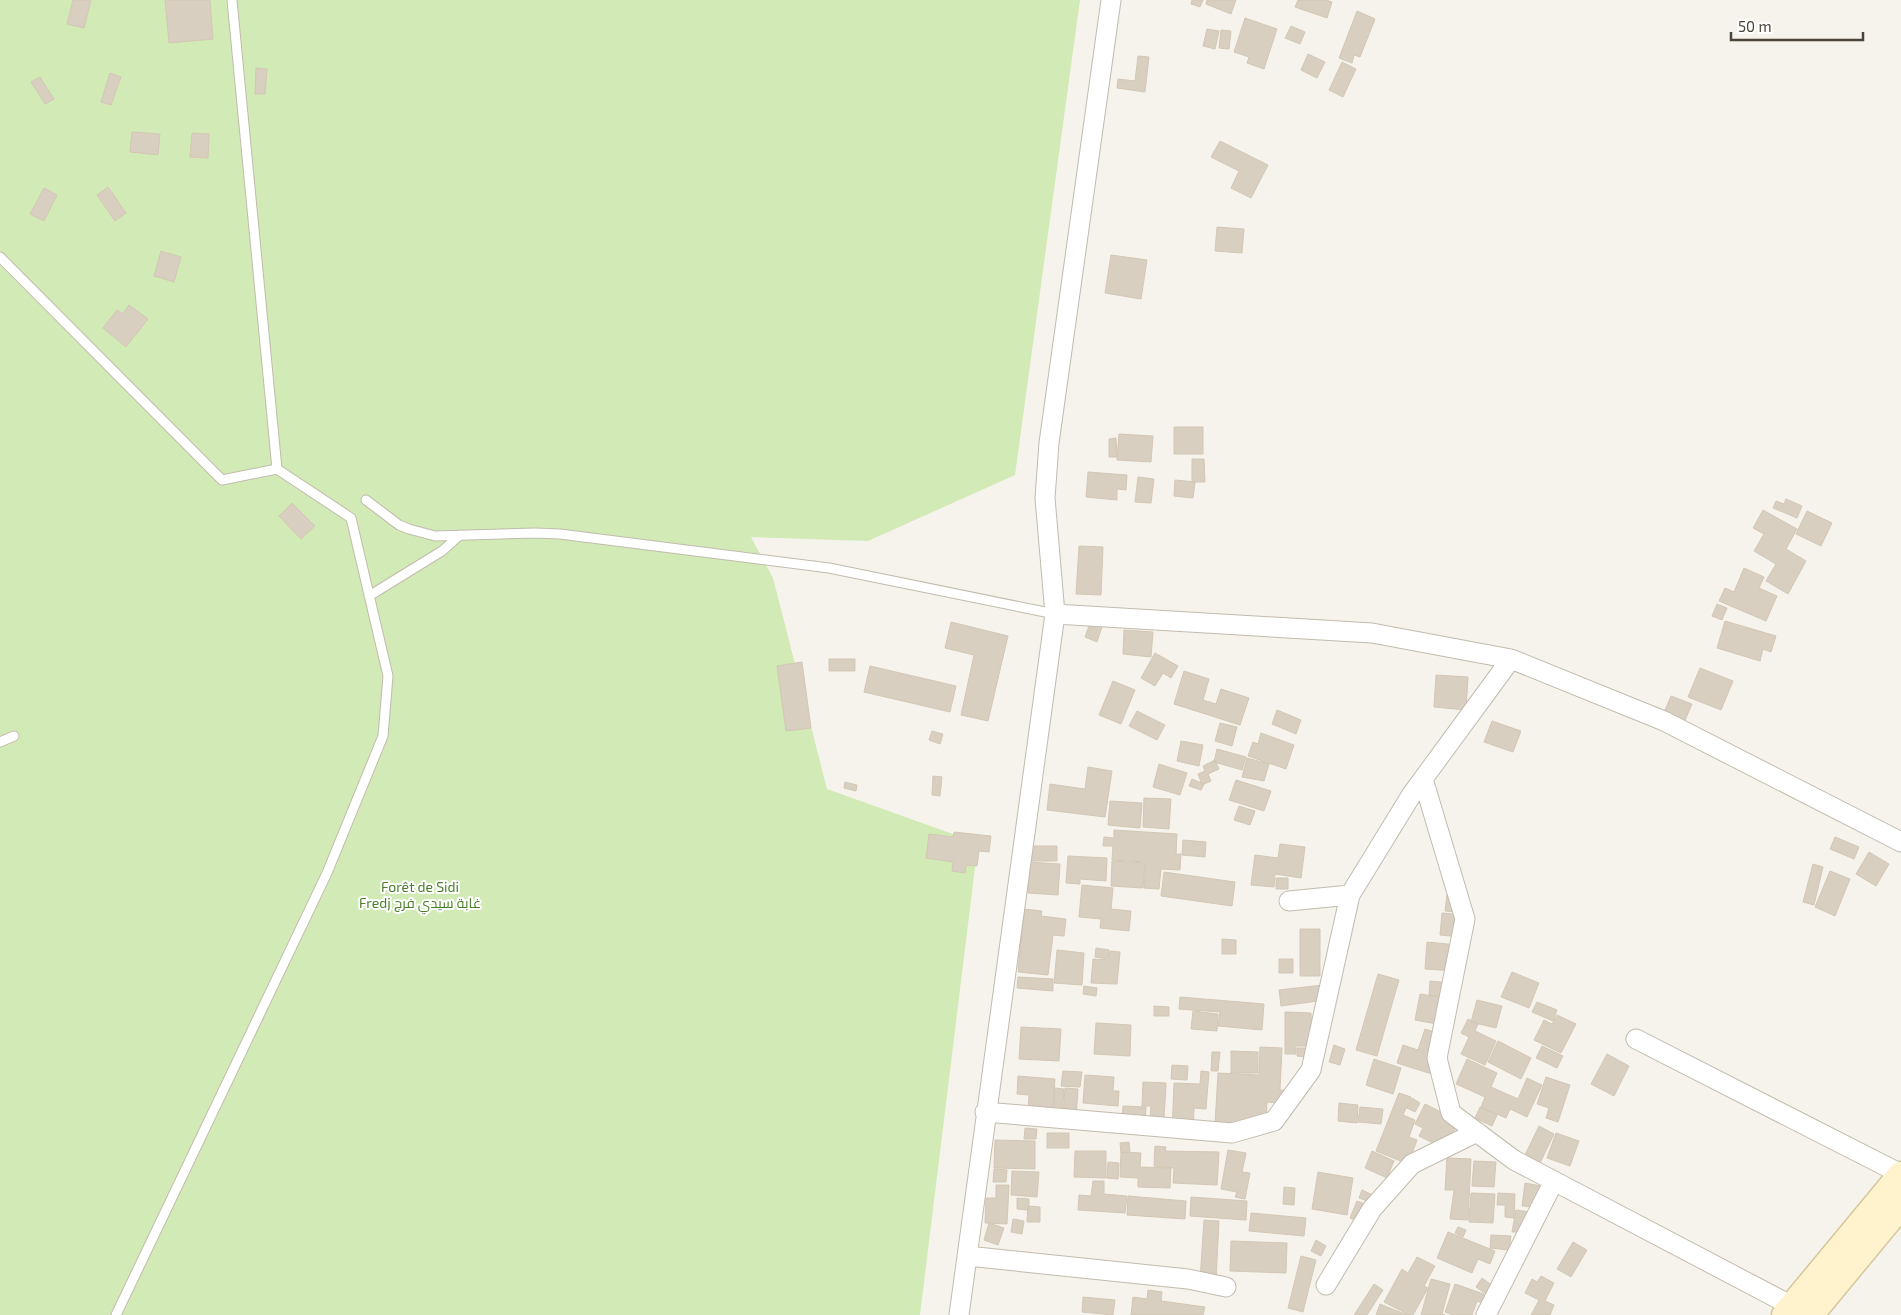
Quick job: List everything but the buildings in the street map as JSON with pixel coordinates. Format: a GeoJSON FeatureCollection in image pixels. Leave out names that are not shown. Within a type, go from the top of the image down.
{"type":"FeatureCollection","features":[{"type":"Feature","properties":{"kind":"main road"},"geometry":{"type":"LineString","coordinates":[[1796,1312],[1901,1175]]}},
{"type":"Feature","properties":{"kind":"main road"},"geometry":{"type":"LineString","coordinates":[[1796,1312],[1901,1205]]}},
{"type":"Feature","properties":{"kind":"street"},"geometry":{"type":"LineString","coordinates":[[959,1315],[985,1112],[1055,614],[1046,498],[1049,443],[1111,0]]}},
{"type":"Feature","properties":{"kind":"street"},"geometry":{"type":"LineString","coordinates":[[1055,614],[1372,633],[1511,659],[1664,721],[1901,842]]}},
{"type":"Feature","properties":{"kind":"street"},"geometry":{"type":"LineString","coordinates":[[985,1112],[1232,1133],[1274,1121],[1311,1070],[1350,895],[1423,779],[1511,659]]}},
{"type":"Feature","properties":{"kind":"street"},"geometry":{"type":"LineString","coordinates":[[1423,779],[1466,919],[1437,1058],[1451,1113],[1514,1160],[1796,1312]]}},
{"type":"Feature","properties":{"kind":"street"},"geometry":{"type":"LineString","coordinates":[[1289,900],[1350,895]]}},
{"type":"Feature","properties":{"kind":"street"},"geometry":{"type":"LineString","coordinates":[[1636,1039],[1901,1175]]}},
{"type":"Feature","properties":{"kind":"street"},"geometry":{"type":"LineString","coordinates":[[1326,1285],[1372,1210],[1412,1164],[1477,1132]]}},
{"type":"Feature","properties":{"kind":"street"},"geometry":{"type":"LineString","coordinates":[[1486,1315],[1554,1181]]}},
{"type":"Feature","properties":{"kind":"street"},"geometry":{"type":"LineString","coordinates":[[967,1256],[1188,1280],[1226,1287]]}},
{"type":"Feature","properties":{"kind":"lane"},"geometry":{"type":"LineString","coordinates":[[232,0],[277,470]]}},
{"type":"Feature","properties":{"kind":"lane"},"geometry":{"type":"LineString","coordinates":[[0,258],[222,480],[277,470],[351,518],[388,676],[383,736],[326,873],[116,1315]]}},
{"type":"Feature","properties":{"kind":"lane"},"geometry":{"type":"LineString","coordinates":[[366,500],[399,525],[435,536],[560,534],[829,568],[1055,614]]}},
{"type":"Feature","properties":{"kind":"lane"},"geometry":{"type":"LineString","coordinates":[[369,596],[442,551],[460,536]]}},
{"type":"Feature","properties":{"kind":"lane"},"geometry":{"type":"LineString","coordinates":[[0,742],[14,736]]}},
{"type":"Feature","properties":{"kind":"green space","name":"Forêt de Sidi Fredj غابة سيدي فرج"},"geometry":{"type":"Polygon","coordinates":[[[0,0],[1080,0],[1015,475],[868,541],[751,537],[773,578],[827,789],[978,843],[920,1315],[0,1315],[0,0]]]}}]}
